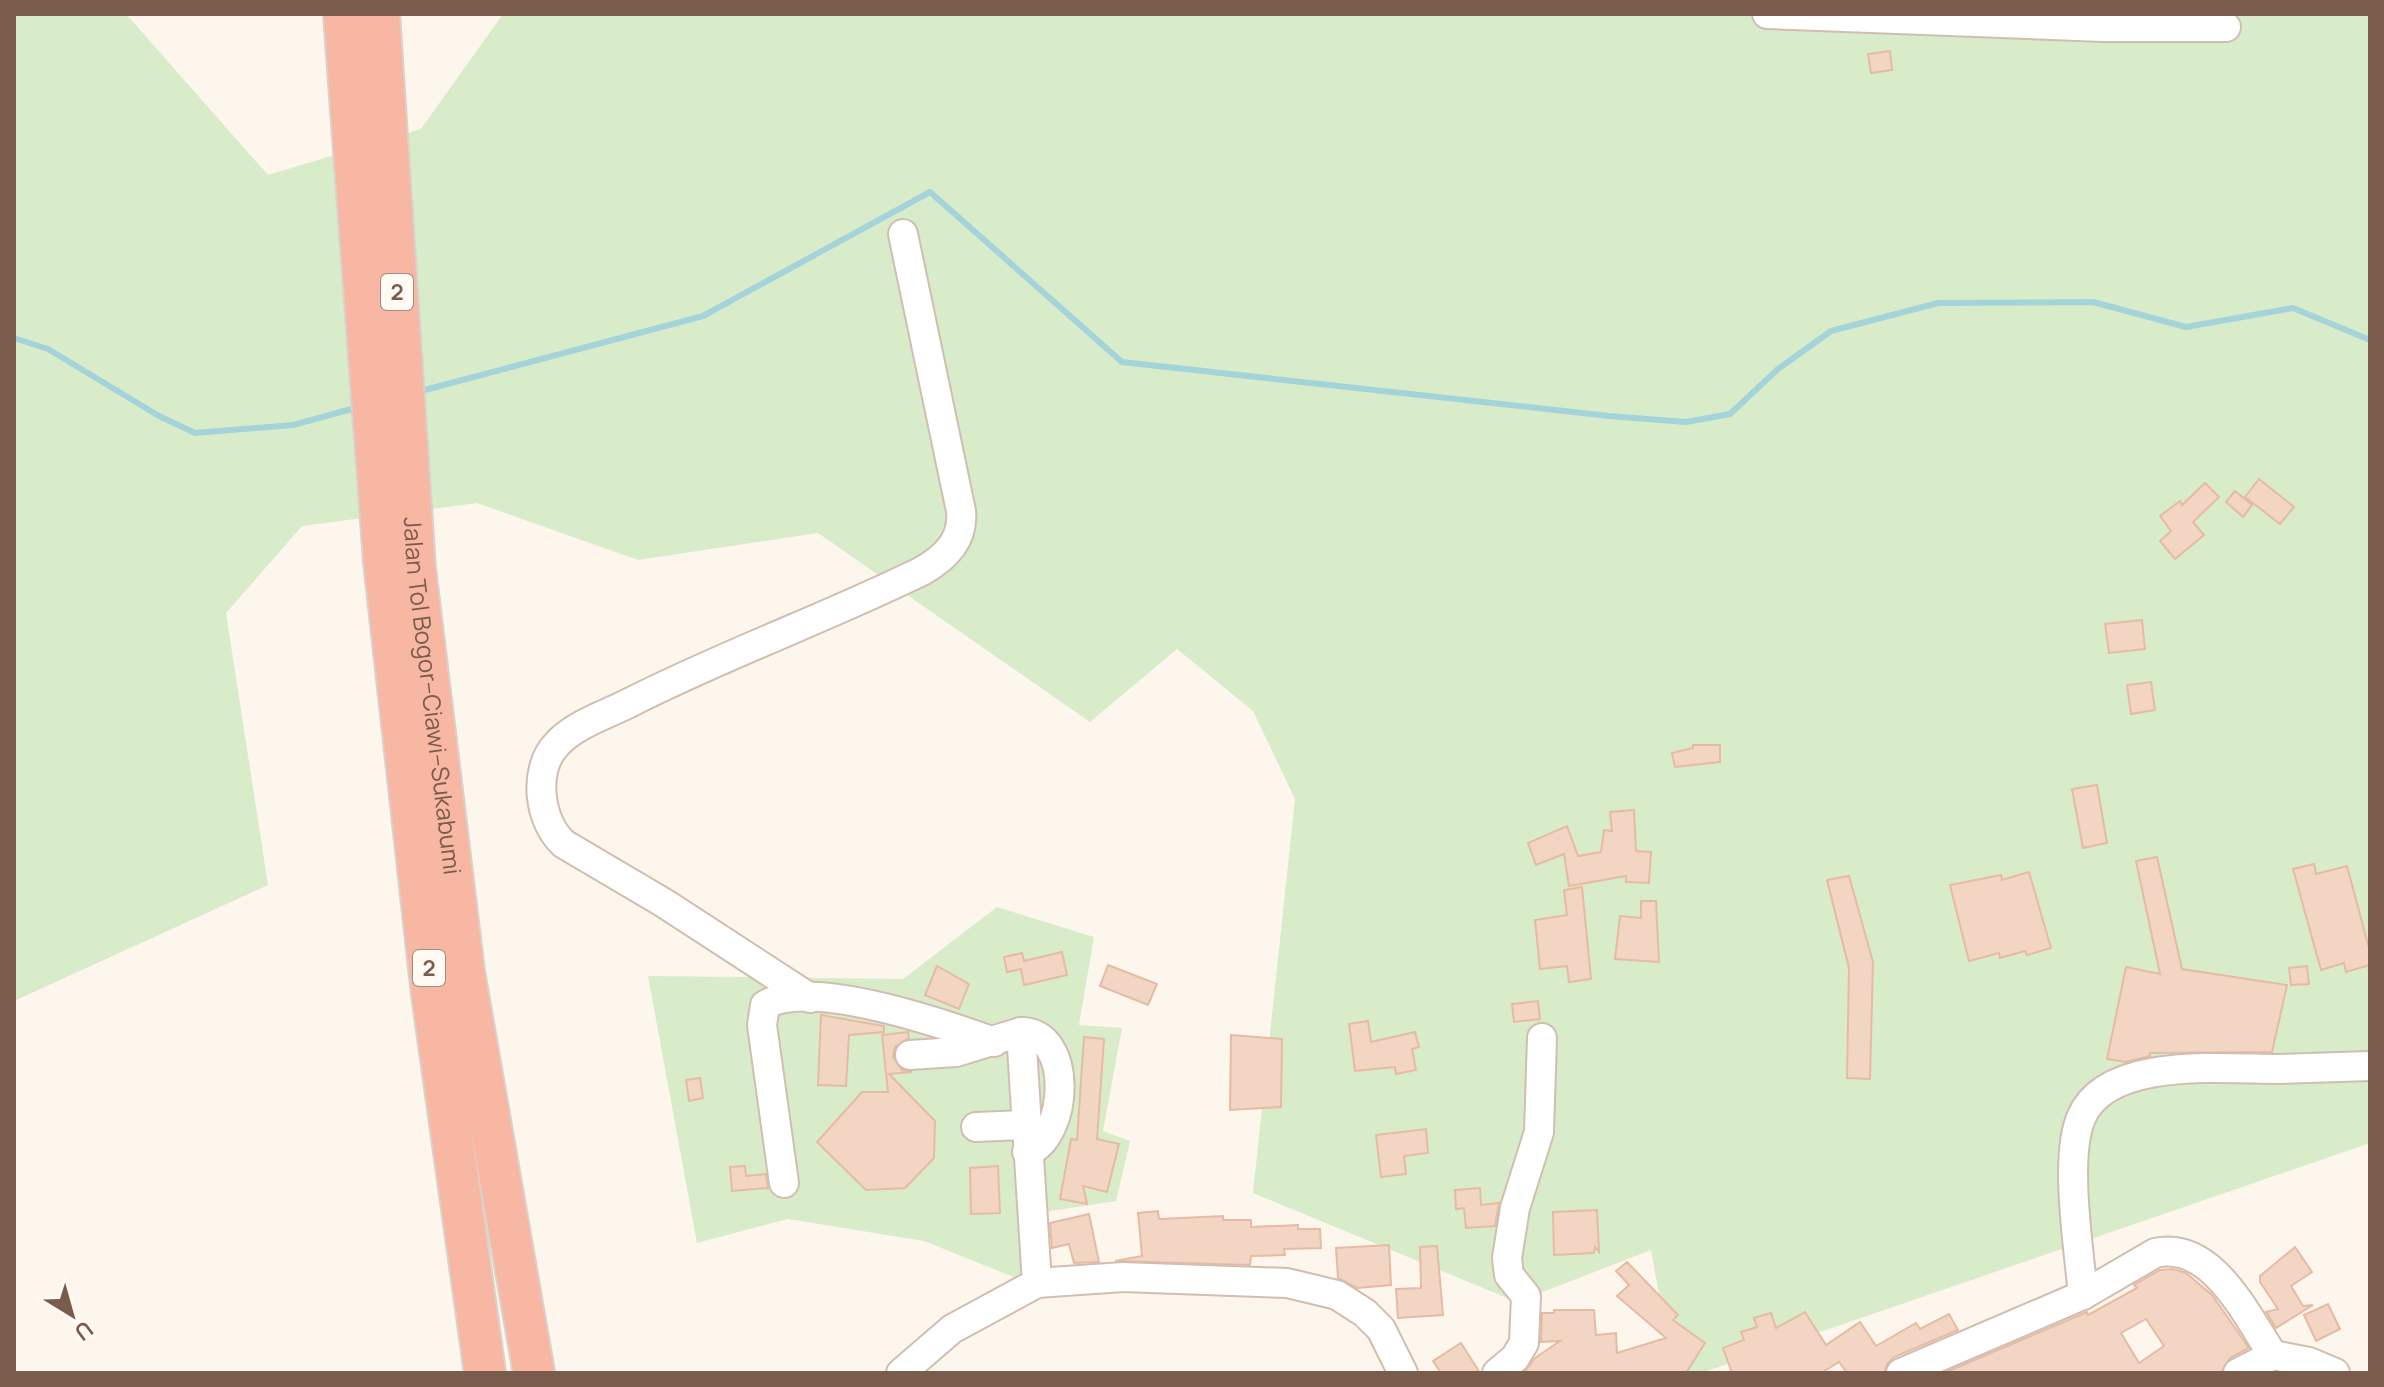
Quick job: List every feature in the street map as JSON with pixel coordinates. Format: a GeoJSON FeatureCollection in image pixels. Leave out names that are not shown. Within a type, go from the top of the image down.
{"type":"FeatureCollection","features":[{"type":"Feature","properties":{"kind":"highway","name":"Jalan Tol Bogor–Ciawi–Sukabumi"},"geometry":{"type":"LineString","coordinates":[[344,14],[400,565],[432,994],[485,1373]]}},
{"type":"Feature","properties":{"kind":"highway","name":"Jalan Tol Bogor–Ciawi–Sukabumi"},"geometry":{"type":"LineString","coordinates":[[379,14],[400,565],[464,972],[534,1373]]}},
{"type":"Feature","properties":{"kind":"street"},"geometry":{"type":"LineString","coordinates":[[1767,14],[2102,27],[2226,27]]}},
{"type":"Feature","properties":{"kind":"street"},"geometry":{"type":"LineString","coordinates":[[810,998],[664,903],[564,844],[552,830],[544,813],[544,774],[555,746],[575,731],[701,667],[914,575],[937,562],[954,544],[961,529],[961,511],[903,234]]}},
{"type":"Feature","properties":{"kind":"street"},"geometry":{"type":"LineString","coordinates":[[784,1183],[761,1016],[765,1005],[776,1000],[810,998],[884,1008],[994,1042]]}},
{"type":"Feature","properties":{"kind":"street"},"geometry":{"type":"LineString","coordinates":[[910,1055],[941,1055],[1021,1032],[1037,1283]]}},
{"type":"Feature","properties":{"kind":"street"},"geometry":{"type":"LineString","coordinates":[[1497,1373],[1515,1358],[1524,1343],[1526,1296],[1509,1275],[1507,1258],[1515,1208],[1539,1132],[1542,1038]]}},
{"type":"Feature","properties":{"kind":"street"},"geometry":{"type":"LineString","coordinates":[[2083,1295],[2074,1159],[2080,1119],[2097,1095],[2144,1074],[2180,1069],[2370,1066]]}},
{"type":"Feature","properties":{"kind":"street"},"geometry":{"type":"LineString","coordinates":[[976,1127],[1026,1139]]}},
{"type":"Feature","properties":{"kind":"street"},"geometry":{"type":"LineString","coordinates":[[1901,1373],[2083,1295],[2155,1253],[2182,1251],[2216,1274],[2273,1355]]}},
{"type":"Feature","properties":{"kind":"street"},"geometry":{"type":"LineString","coordinates":[[901,1373],[922,1352],[960,1324],[1037,1283],[1134,1277],[1237,1279],[1305,1286],[1337,1295],[1365,1313],[1381,1329],[1403,1373]]}},
{"type":"Feature","properties":{"kind":"street"},"geometry":{"type":"LineString","coordinates":[[2238,1373],[2273,1355],[2309,1362],[2335,1373]]}},
{"type":"Feature","properties":{"kind":"green space"},"geometry":{"type":"Polygon","coordinates":[[[14,14],[126,14],[268,175],[421,129],[503,14],[2370,14],[2370,1143],[1701,1373],[1673,1373],[1651,1250],[1517,1302],[1253,1193],[1295,799],[1253,711],[1177,649],[1090,722],[818,533],[638,560],[477,503],[302,526],[226,613],[268,885],[14,1001],[14,14]]]}},
{"type":"Feature","properties":{"kind":"green space"},"geometry":{"type":"Polygon","coordinates":[[[997,907],[1094,937],[1079,1025],[1122,1028],[1103,1131],[1130,1141],[1116,1201],[1038,1213],[1040,1268],[1016,1278],[924,1241],[788,1219],[697,1243],[648,976],[903,979],[997,907]]]}},
{"type":"Feature","properties":{"kind":"building"},"geometry":{"type":"Polygon","coordinates":[[[1890,51],[1892,70],[1871,73],[1868,54],[1890,51]]]}},
{"type":"Feature","properties":{"kind":"building"},"geometry":{"type":"Polygon","coordinates":[[[2259,479],[2294,507],[2280,524],[2245,497],[2259,479]]]}},
{"type":"Feature","properties":{"kind":"building"},"geometry":{"type":"Polygon","coordinates":[[[2205,483],[2219,497],[2193,522],[2204,535],[2175,559],[2160,541],[2171,531],[2160,516],[2180,501],[2182,505],[2205,483]]]}},
{"type":"Feature","properties":{"kind":"building"},"geometry":{"type":"Polygon","coordinates":[[[2235,491],[2252,505],[2243,517],[2226,502],[2235,491]]]}},
{"type":"Feature","properties":{"kind":"building"},"geometry":{"type":"Polygon","coordinates":[[[2142,620],[2145,649],[2109,653],[2105,624],[2142,620]]]}},
{"type":"Feature","properties":{"kind":"building"},"geometry":{"type":"Polygon","coordinates":[[[2151,682],[2155,710],[2131,714],[2127,685],[2151,682]]]}},
{"type":"Feature","properties":{"kind":"building"},"geometry":{"type":"Polygon","coordinates":[[[1693,745],[1720,745],[1720,762],[1675,767],[1672,753],[1693,748],[1693,745]]]}},
{"type":"Feature","properties":{"kind":"building"},"geometry":{"type":"Polygon","coordinates":[[[2097,785],[2107,843],[2083,848],[2072,789],[2097,785]]]}},
{"type":"Feature","properties":{"kind":"building"},"geometry":{"type":"Polygon","coordinates":[[[1634,810],[1636,851],[1651,852],[1649,883],[1626,882],[1626,876],[1569,886],[1564,854],[1536,865],[1528,843],[1567,826],[1578,856],[1601,852],[1604,830],[1612,831],[1610,812],[1634,810]]]}},
{"type":"Feature","properties":{"kind":"building"},"geometry":{"type":"Polygon","coordinates":[[[2157,857],[2182,969],[2287,985],[2272,1052],[2150,1053],[2150,1056],[2126,1062],[2107,1059],[2126,967],[2160,974],[2136,861],[2157,857]]]}},
{"type":"Feature","properties":{"kind":"building"},"geometry":{"type":"Polygon","coordinates":[[[2314,864],[2316,874],[2347,866],[2370,952],[2370,965],[2346,972],[2344,963],[2321,970],[2293,869],[2314,864]]]}},
{"type":"Feature","properties":{"kind":"building"},"geometry":{"type":"Polygon","coordinates":[[[2029,872],[2051,948],[2000,958],[1999,953],[1969,961],[1950,885],[2001,875],[2002,880],[2029,872]]]}},
{"type":"Feature","properties":{"kind":"building"},"geometry":{"type":"Polygon","coordinates":[[[1849,876],[1873,962],[1870,1079],[1847,1078],[1849,968],[1827,880],[1849,876]]]}},
{"type":"Feature","properties":{"kind":"building"},"geometry":{"type":"Polygon","coordinates":[[[1582,887],[1591,979],[1569,982],[1567,966],[1540,969],[1535,920],[1567,915],[1564,890],[1582,887]]]}},
{"type":"Feature","properties":{"kind":"building"},"geometry":{"type":"Polygon","coordinates":[[[1641,901],[1656,901],[1659,962],[1615,959],[1620,916],[1641,918],[1641,901]]]}},
{"type":"Feature","properties":{"kind":"building"},"geometry":{"type":"Polygon","coordinates":[[[1062,952],[1067,975],[1024,985],[1021,969],[1007,972],[1004,957],[1022,953],[1024,961],[1062,952]]]}},
{"type":"Feature","properties":{"kind":"building"},"geometry":{"type":"Polygon","coordinates":[[[1108,965],[1157,984],[1148,1005],[1100,986],[1108,965]]]}},
{"type":"Feature","properties":{"kind":"building"},"geometry":{"type":"Polygon","coordinates":[[[937,966],[969,984],[959,1009],[925,995],[937,966]]]}},
{"type":"Feature","properties":{"kind":"building"},"geometry":{"type":"Polygon","coordinates":[[[2307,966],[2309,984],[2291,985],[2289,968],[2307,966]]]}},
{"type":"Feature","properties":{"kind":"building"},"geometry":{"type":"Polygon","coordinates":[[[1538,1001],[1540,1019],[1514,1022],[1512,1004],[1538,1001]]]}},
{"type":"Feature","properties":{"kind":"building"},"geometry":{"type":"Polygon","coordinates":[[[821,1015],[884,1026],[884,1032],[849,1035],[846,1086],[818,1085],[821,1015]]]}},
{"type":"Feature","properties":{"kind":"building"},"geometry":{"type":"Polygon","coordinates":[[[1368,1021],[1371,1042],[1415,1032],[1419,1047],[1412,1049],[1416,1070],[1396,1074],[1395,1067],[1355,1071],[1349,1024],[1368,1021]]]}},
{"type":"Feature","properties":{"kind":"building"},"geometry":{"type":"Polygon","coordinates":[[[908,1032],[909,1038],[895,1047],[893,1057],[902,1070],[912,1072],[889,1074],[935,1121],[934,1158],[905,1188],[866,1190],[817,1142],[862,1092],[888,1092],[882,1035],[908,1032]]]}},
{"type":"Feature","properties":{"kind":"building"},"geometry":{"type":"Polygon","coordinates":[[[1231,1035],[1282,1039],[1281,1107],[1230,1110],[1231,1035]]]}},
{"type":"Feature","properties":{"kind":"building"},"geometry":{"type":"Polygon","coordinates":[[[1084,1037],[1104,1039],[1097,1139],[1119,1144],[1107,1192],[1083,1186],[1087,1204],[1060,1199],[1071,1139],[1077,1140],[1084,1037]]]}},
{"type":"Feature","properties":{"kind":"building"},"geometry":{"type":"Polygon","coordinates":[[[700,1078],[703,1098],[689,1101],[686,1080],[700,1078]]]}},
{"type":"Feature","properties":{"kind":"building"},"geometry":{"type":"Polygon","coordinates":[[[1426,1129],[1428,1153],[1404,1156],[1406,1174],[1381,1177],[1376,1135],[1426,1129]]]}},
{"type":"Feature","properties":{"kind":"building"},"geometry":{"type":"Polygon","coordinates":[[[745,1166],[746,1176],[766,1174],[768,1188],[732,1191],[730,1167],[745,1166]]]}},
{"type":"Feature","properties":{"kind":"building"},"geometry":{"type":"Polygon","coordinates":[[[998,1166],[1000,1213],[971,1214],[970,1168],[998,1166]]]}},
{"type":"Feature","properties":{"kind":"building"},"geometry":{"type":"Polygon","coordinates":[[[1480,1188],[1481,1205],[1499,1203],[1495,1226],[1466,1228],[1464,1208],[1456,1209],[1455,1190],[1480,1188]]]}},
{"type":"Feature","properties":{"kind":"building"},"geometry":{"type":"Polygon","coordinates":[[[1597,1210],[1599,1252],[1595,1247],[1594,1253],[1554,1255],[1553,1212],[1597,1210]]]}},
{"type":"Feature","properties":{"kind":"building"},"geometry":{"type":"Polygon","coordinates":[[[1158,1211],[1159,1219],[1223,1216],[1223,1220],[1251,1220],[1251,1227],[1298,1225],[1298,1229],[1320,1229],[1321,1248],[1284,1249],[1285,1255],[1251,1256],[1250,1265],[1115,1261],[1142,1256],[1138,1213],[1158,1211]]]}},
{"type":"Feature","properties":{"kind":"building"},"geometry":{"type":"Polygon","coordinates":[[[1089,1214],[1099,1262],[1074,1263],[1069,1244],[1052,1248],[1050,1223],[1089,1214]]]}},
{"type":"Feature","properties":{"kind":"building"},"geometry":{"type":"Polygon","coordinates":[[[1389,1245],[1391,1285],[1357,1288],[1338,1278],[1336,1248],[1389,1245]]]}},
{"type":"Feature","properties":{"kind":"building"},"geometry":{"type":"Polygon","coordinates":[[[1437,1246],[1443,1315],[1398,1318],[1396,1289],[1421,1288],[1420,1247],[1437,1246]]]}},
{"type":"Feature","properties":{"kind":"building"},"geometry":{"type":"Polygon","coordinates":[[[2295,1247],[2312,1272],[2291,1286],[2303,1306],[2313,1305],[2276,1328],[2266,1312],[2278,1309],[2260,1282],[2260,1276],[2295,1247]]]}},
{"type":"Feature","properties":{"kind":"building"},"geometry":{"type":"Polygon","coordinates":[[[1627,1262],[1678,1315],[1673,1320],[1705,1343],[1686,1373],[1524,1373],[1535,1358],[1560,1341],[1541,1342],[1542,1313],[1554,1313],[1554,1310],[1594,1310],[1596,1335],[1616,1333],[1617,1353],[1666,1338],[1617,1296],[1629,1285],[1616,1271],[1627,1262]]]}},
{"type":"Feature","properties":{"kind":"building"},"geometry":{"type":"Polygon","coordinates":[[[2173,1269],[2186,1273],[2212,1295],[2249,1348],[2230,1358],[2221,1373],[1944,1373],[2087,1312],[2088,1315],[2137,1288],[2134,1285],[2160,1270],[2173,1269]],[[2146,1319],[2121,1333],[2139,1363],[2164,1346],[2146,1319]]]}},
{"type":"Feature","properties":{"kind":"building"},"geometry":{"type":"Polygon","coordinates":[[[2328,1304],[2340,1329],[2316,1341],[2304,1315],[2328,1304]]]}},
{"type":"Feature","properties":{"kind":"building"},"geometry":{"type":"Polygon","coordinates":[[[1805,1312],[1826,1345],[1860,1322],[1876,1346],[1916,1323],[1920,1329],[1949,1314],[1958,1330],[1894,1357],[1884,1373],[1847,1373],[1839,1362],[1821,1373],[1732,1373],[1723,1348],[1744,1340],[1741,1332],[1757,1327],[1754,1318],[1771,1313],[1776,1328],[1805,1312]]]}},
{"type":"Feature","properties":{"kind":"building"},"geometry":{"type":"Polygon","coordinates":[[[1461,1343],[1480,1373],[1441,1373],[1433,1361],[1461,1343]]]}},
{"type":"Feature","properties":{"kind":"waterway"},"geometry":{"type":"LineString","coordinates":[[417,392],[703,316],[930,192],[1122,362],[1609,416],[1686,422],[1730,414],[1778,369],[1831,331],[1938,303],[2093,302],[2186,327],[2293,308],[2370,340]]}},
{"type":"Feature","properties":{"kind":"waterway"},"geometry":{"type":"LineString","coordinates":[[14,338],[48,349],[159,416],[195,433],[293,425],[359,407]]}}]}
